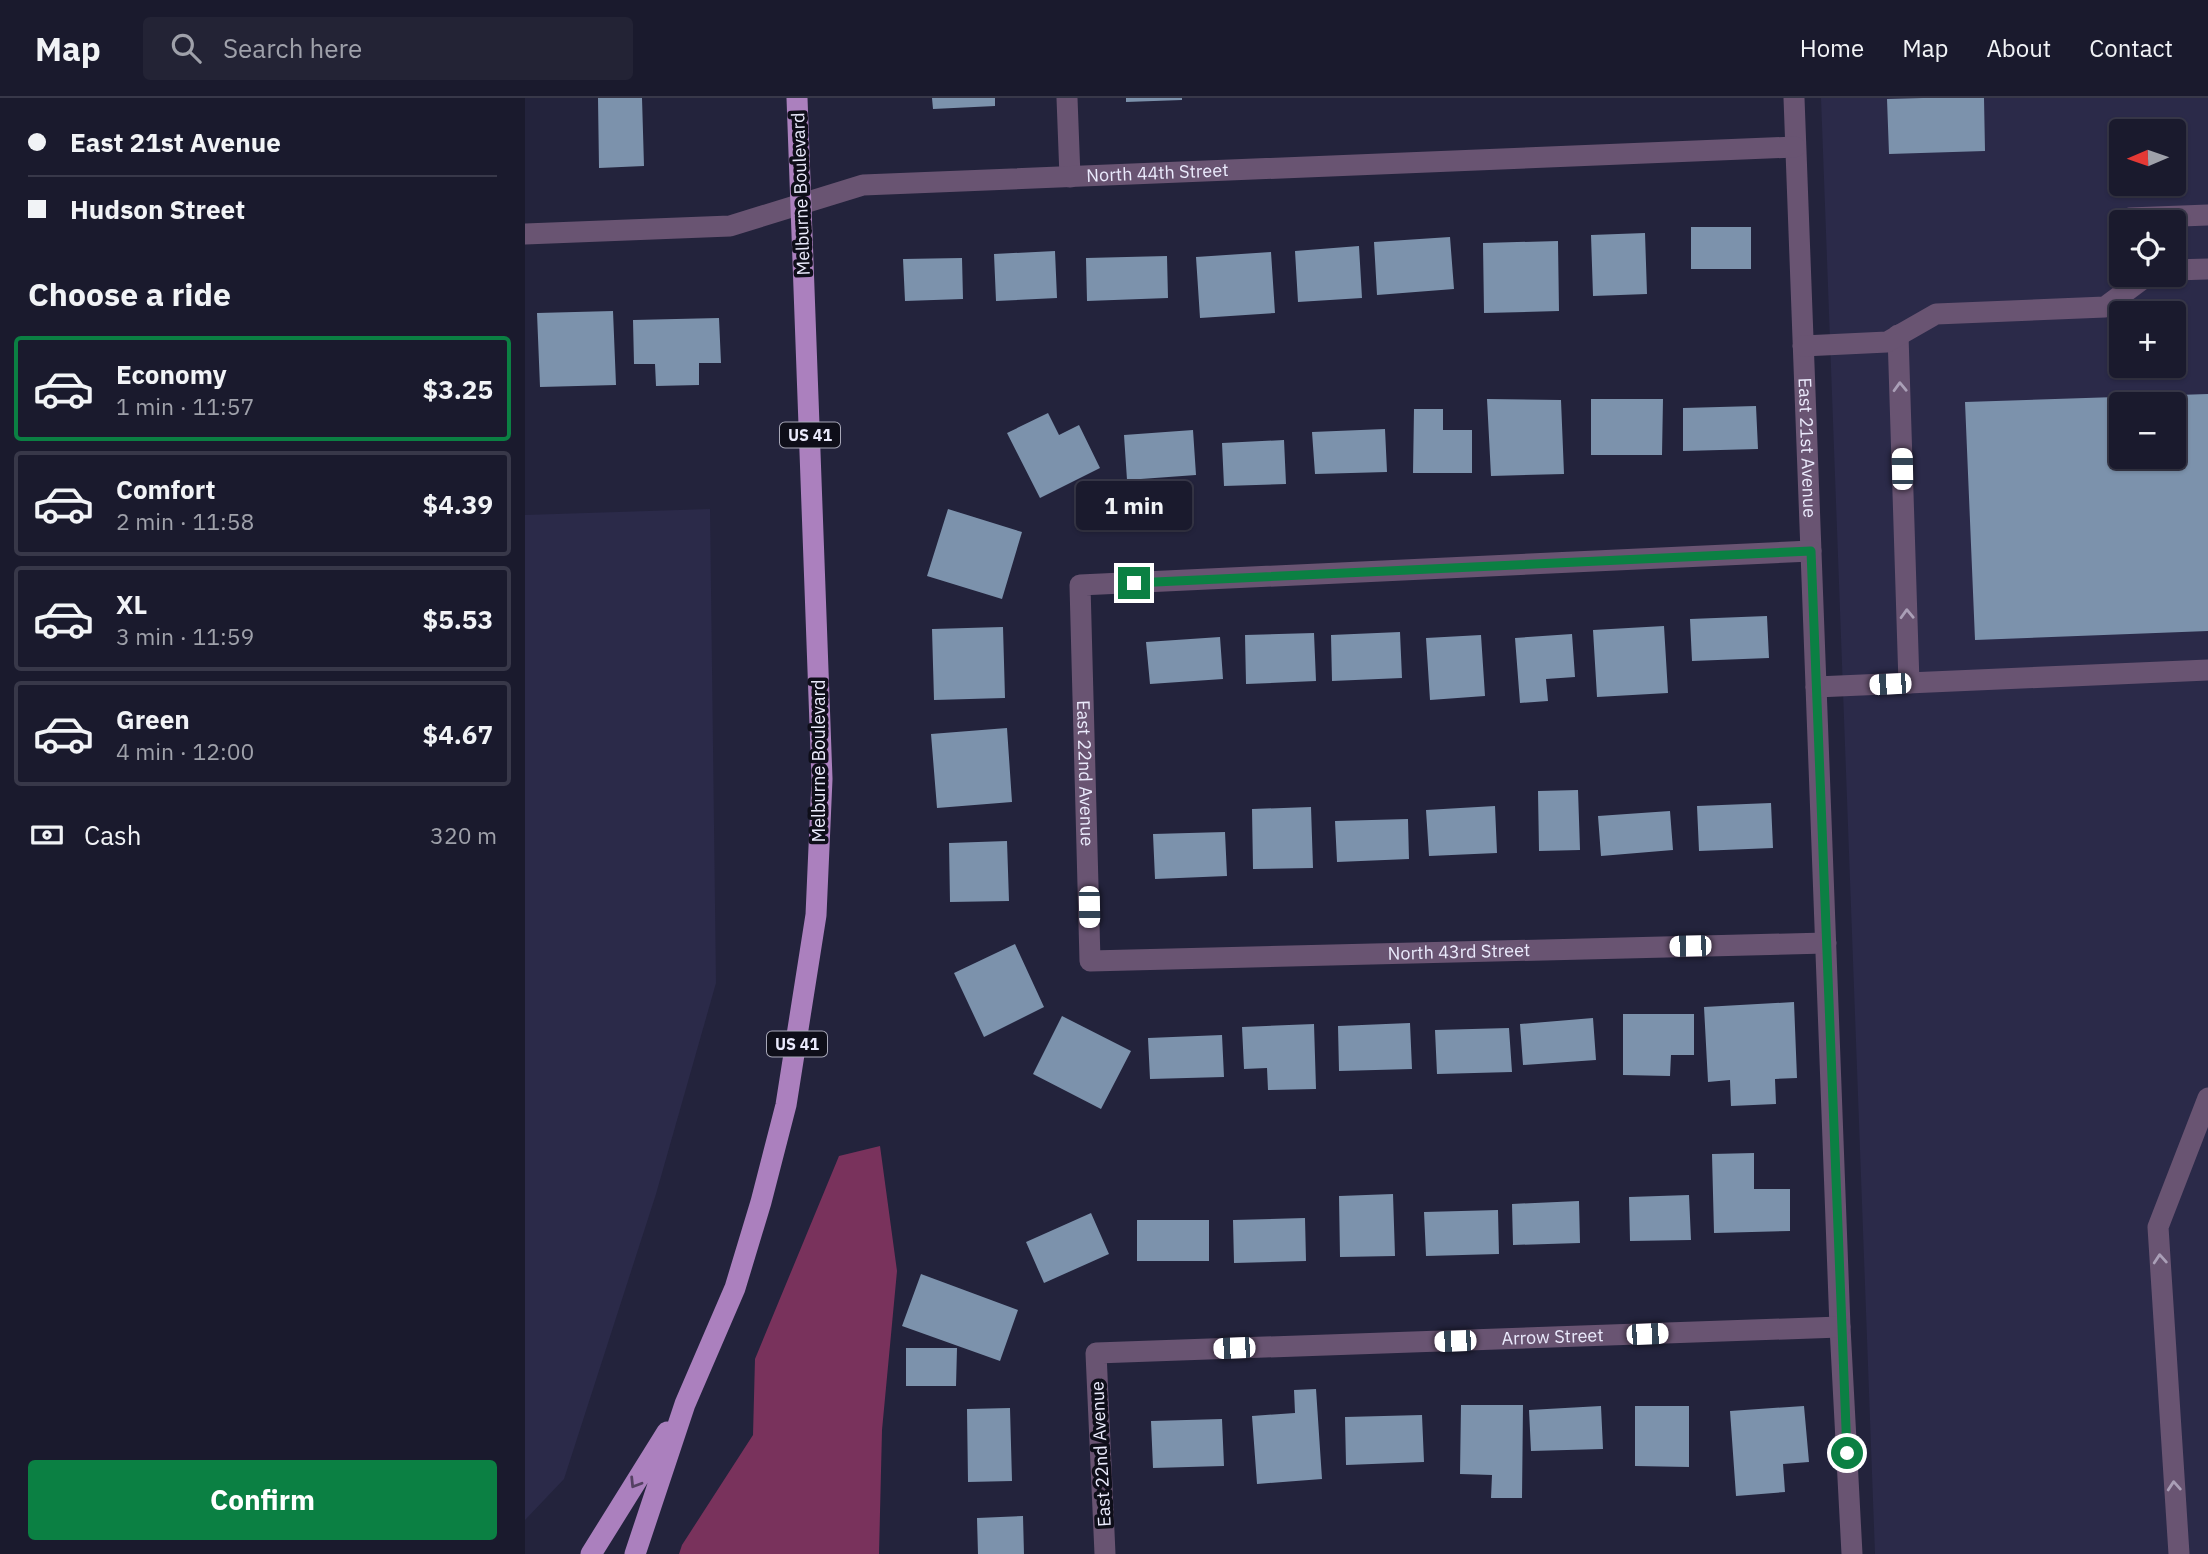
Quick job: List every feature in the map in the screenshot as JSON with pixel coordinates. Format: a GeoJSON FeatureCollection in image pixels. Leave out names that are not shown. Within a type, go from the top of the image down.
{"type":"FeatureCollection","features":[{"type":"Feature","properties":{"kind":"main road","name":"Melburne Boulevard"},"geometry":{"type":"LineString","coordinates":[[635,1554],[685,1404],[735,1288],[761,1202],[786,1105],[816,915],[823,779],[797,98]]}},
{"type":"Feature","properties":{"kind":"main road","name":"Melburne Boulevard"},"geometry":{"type":"LineString","coordinates":[[591,1554],[685,1404]]}},
{"type":"Feature","properties":{"kind":"street"},"geometry":{"type":"LineString","coordinates":[[1067,98],[1070,177]]}},
{"type":"Feature","properties":{"kind":"street","name":"East 21st Avenue"},"geometry":{"type":"LineString","coordinates":[[1794,98],[1840,1327],[1852,1554]]}},
{"type":"Feature","properties":{"kind":"street","name":"North 44th Street"},"geometry":{"type":"LineString","coordinates":[[525,234],[730,226],[863,185],[1795,147]]}},
{"type":"Feature","properties":{"kind":"street"},"geometry":{"type":"LineString","coordinates":[[2186,216],[2208,215]]}},
{"type":"Feature","properties":{"kind":"street"},"geometry":{"type":"LineString","coordinates":[[2186,270],[2208,269]]}},
{"type":"Feature","properties":{"kind":"street"},"geometry":{"type":"LineString","coordinates":[[1803,346],[1887,342],[1936,314],[2105,307],[2128,287]]}},
{"type":"Feature","properties":{"kind":"street"},"geometry":{"type":"LineString","coordinates":[[1898,335],[1909,683]]}},
{"type":"Feature","properties":{"kind":"street","name":"East 22nd Avenue"},"geometry":{"type":"LineString","coordinates":[[1090,961],[1080,585],[1811,551]]}},
{"type":"Feature","properties":{"kind":"street"},"geometry":{"type":"LineString","coordinates":[[1817,687],[2208,670]]}},
{"type":"Feature","properties":{"kind":"street","name":"North 43rd Street"},"geometry":{"type":"LineString","coordinates":[[1090,961],[1826,943]]}},
{"type":"Feature","properties":{"kind":"street"},"geometry":{"type":"LineString","coordinates":[[2179,1554],[2158,1227],[2200,1142],[2208,1098]]}},
{"type":"Feature","properties":{"kind":"street","name":"Arrow Street"},"geometry":{"type":"LineString","coordinates":[[1096,1353],[1840,1327]]}},
{"type":"Feature","properties":{"kind":"street","name":"East 22nd Avenue"},"geometry":{"type":"LineString","coordinates":[[1096,1353],[1105,1554]]}},
{"type":"Feature","properties":{"kind":"shaded area"},"geometry":{"type":"Polygon","coordinates":[[[1821,98],[2208,98],[2208,1554],[1875,1554],[1821,98]]]}},
{"type":"Feature","properties":{"kind":"shaded area"},"geometry":{"type":"Polygon","coordinates":[[[710,509],[716,983],[656,1194],[564,1479],[525,1520],[525,515],[710,509]]]}},
{"type":"Feature","properties":{"kind":"shaded area"},"geometry":{"type":"Polygon","coordinates":[[[880,1146],[897,1271],[882,1430],[879,1554],[679,1554],[682,1545],[753,1435],[755,1359],[839,1156],[880,1146]]]}},
{"type":"Feature","properties":{"kind":"building"},"geometry":{"type":"Polygon","coordinates":[[[598,98],[642,98],[644,166],[599,168],[598,98]]]}},
{"type":"Feature","properties":{"kind":"building"},"geometry":{"type":"Polygon","coordinates":[[[932,98],[995,98],[995,106],[933,109],[932,98]]]}},
{"type":"Feature","properties":{"kind":"building"},"geometry":{"type":"Polygon","coordinates":[[[1126,98],[1182,98],[1182,100],[1126,102],[1126,98]]]}},
{"type":"Feature","properties":{"kind":"building"},"geometry":{"type":"Polygon","coordinates":[[[1984,98],[1985,151],[1889,154],[1887,99],[1984,98]]]}},
{"type":"Feature","properties":{"kind":"building"},"geometry":{"type":"Polygon","coordinates":[[[1691,227],[1751,227],[1751,269],[1691,269],[1691,227]]]}},
{"type":"Feature","properties":{"kind":"building"},"geometry":{"type":"Polygon","coordinates":[[[1645,233],[1647,294],[1593,296],[1591,235],[1645,233]]]}},
{"type":"Feature","properties":{"kind":"building"},"geometry":{"type":"Polygon","coordinates":[[[1450,237],[1454,289],[1377,295],[1374,242],[1450,237]]]}},
{"type":"Feature","properties":{"kind":"building"},"geometry":{"type":"Polygon","coordinates":[[[1558,241],[1559,311],[1484,313],[1483,243],[1558,241]]]}},
{"type":"Feature","properties":{"kind":"building"},"geometry":{"type":"Polygon","coordinates":[[[1359,246],[1362,298],[1298,302],[1295,251],[1359,246]]]}},
{"type":"Feature","properties":{"kind":"building"},"geometry":{"type":"Polygon","coordinates":[[[1055,251],[1057,298],[996,301],[994,254],[1055,251]]]}},
{"type":"Feature","properties":{"kind":"building"},"geometry":{"type":"Polygon","coordinates":[[[1271,252],[1275,313],[1200,318],[1196,257],[1271,252]]]}},
{"type":"Feature","properties":{"kind":"building"},"geometry":{"type":"Polygon","coordinates":[[[1167,256],[1168,298],[1087,301],[1086,258],[1167,256]]]}},
{"type":"Feature","properties":{"kind":"building"},"geometry":{"type":"Polygon","coordinates":[[[962,258],[963,299],[905,301],[903,259],[962,258]]]}},
{"type":"Feature","properties":{"kind":"building"},"geometry":{"type":"Polygon","coordinates":[[[613,311],[616,385],[540,387],[537,313],[613,311]]]}},
{"type":"Feature","properties":{"kind":"building"},"geometry":{"type":"Polygon","coordinates":[[[719,318],[721,363],[699,363],[699,385],[656,386],[655,364],[634,364],[633,320],[719,318]]]}},
{"type":"Feature","properties":{"kind":"building"},"geometry":{"type":"Polygon","coordinates":[[[2208,394],[2208,631],[1975,640],[1965,402],[2109,397],[2109,469],[2186,469],[2186,395],[2208,394]]]}},
{"type":"Feature","properties":{"kind":"building"},"geometry":{"type":"Polygon","coordinates":[[[1487,399],[1561,400],[1564,474],[1491,476],[1487,399]]]}},
{"type":"Feature","properties":{"kind":"building"},"geometry":{"type":"Polygon","coordinates":[[[1591,399],[1663,399],[1662,455],[1591,455],[1591,399]]]}},
{"type":"Feature","properties":{"kind":"building"},"geometry":{"type":"Polygon","coordinates":[[[1756,406],[1758,449],[1683,451],[1683,408],[1756,406]]]}},
{"type":"Feature","properties":{"kind":"building"},"geometry":{"type":"Polygon","coordinates":[[[1414,409],[1443,409],[1443,430],[1472,430],[1472,473],[1413,473],[1414,409]]]}},
{"type":"Feature","properties":{"kind":"building"},"geometry":{"type":"Polygon","coordinates":[[[1048,413],[1059,435],[1079,425],[1100,468],[1040,498],[1007,433],[1048,413]]]}},
{"type":"Feature","properties":{"kind":"building"},"geometry":{"type":"Polygon","coordinates":[[[1385,429],[1387,472],[1315,474],[1312,432],[1385,429]]]}},
{"type":"Feature","properties":{"kind":"building"},"geometry":{"type":"Polygon","coordinates":[[[1193,430],[1196,475],[1127,480],[1124,435],[1193,430]]]}},
{"type":"Feature","properties":{"kind":"building"},"geometry":{"type":"Polygon","coordinates":[[[1284,440],[1286,484],[1224,486],[1222,443],[1284,440]]]}},
{"type":"Feature","properties":{"kind":"building"},"geometry":{"type":"Polygon","coordinates":[[[948,509],[1022,532],[1002,599],[927,576],[948,509]]]}},
{"type":"Feature","properties":{"kind":"building"},"geometry":{"type":"Polygon","coordinates":[[[1767,616],[1769,658],[1692,661],[1690,619],[1767,616]]]}},
{"type":"Feature","properties":{"kind":"building"},"geometry":{"type":"Polygon","coordinates":[[[1664,626],[1668,693],[1597,697],[1593,630],[1664,626]]]}},
{"type":"Feature","properties":{"kind":"building"},"geometry":{"type":"Polygon","coordinates":[[[1003,627],[1005,698],[934,700],[932,629],[1003,627]]]}},
{"type":"Feature","properties":{"kind":"building"},"geometry":{"type":"Polygon","coordinates":[[[1400,632],[1402,678],[1332,681],[1331,635],[1400,632]]]}},
{"type":"Feature","properties":{"kind":"building"},"geometry":{"type":"Polygon","coordinates":[[[1314,633],[1316,681],[1246,684],[1245,635],[1314,633]]]}},
{"type":"Feature","properties":{"kind":"building"},"geometry":{"type":"Polygon","coordinates":[[[1572,634],[1575,677],[1546,679],[1548,701],[1520,703],[1515,638],[1572,634]]]}},
{"type":"Feature","properties":{"kind":"building"},"geometry":{"type":"Polygon","coordinates":[[[1481,635],[1485,696],[1430,700],[1426,638],[1481,635]]]}},
{"type":"Feature","properties":{"kind":"building"},"geometry":{"type":"Polygon","coordinates":[[[1220,637],[1223,679],[1150,684],[1146,642],[1220,637]]]}},
{"type":"Feature","properties":{"kind":"building"},"geometry":{"type":"Polygon","coordinates":[[[1007,728],[1012,802],[937,808],[931,734],[1007,728]]]}},
{"type":"Feature","properties":{"kind":"building"},"geometry":{"type":"Polygon","coordinates":[[[1578,790],[1580,850],[1539,851],[1538,791],[1578,790]]]}},
{"type":"Feature","properties":{"kind":"building"},"geometry":{"type":"Polygon","coordinates":[[[1771,803],[1773,848],[1699,851],[1697,806],[1771,803]]]}},
{"type":"Feature","properties":{"kind":"building"},"geometry":{"type":"Polygon","coordinates":[[[1495,806],[1497,853],[1429,856],[1426,810],[1495,806]]]}},
{"type":"Feature","properties":{"kind":"building"},"geometry":{"type":"Polygon","coordinates":[[[1311,807],[1313,868],[1253,869],[1252,809],[1311,807]]]}},
{"type":"Feature","properties":{"kind":"building"},"geometry":{"type":"Polygon","coordinates":[[[1670,811],[1673,850],[1601,856],[1598,816],[1670,811]]]}},
{"type":"Feature","properties":{"kind":"building"},"geometry":{"type":"Polygon","coordinates":[[[1408,819],[1409,859],[1337,862],[1335,821],[1408,819]]]}},
{"type":"Feature","properties":{"kind":"building"},"geometry":{"type":"Polygon","coordinates":[[[1225,832],[1227,876],[1155,879],[1153,834],[1225,832]]]}},
{"type":"Feature","properties":{"kind":"building"},"geometry":{"type":"Polygon","coordinates":[[[1007,841],[1009,901],[950,902],[949,843],[1007,841]]]}},
{"type":"Feature","properties":{"kind":"building"},"geometry":{"type":"Polygon","coordinates":[[[1015,944],[1044,1007],[984,1037],[954,973],[1015,944]]]}},
{"type":"Feature","properties":{"kind":"building"},"geometry":{"type":"Polygon","coordinates":[[[1794,1002],[1797,1078],[1775,1079],[1776,1104],[1731,1106],[1730,1080],[1708,1082],[1704,1007],[1794,1002]]]}},
{"type":"Feature","properties":{"kind":"building"},"geometry":{"type":"Polygon","coordinates":[[[1623,1014],[1694,1014],[1694,1055],[1671,1055],[1670,1076],[1623,1075],[1623,1014]]]}},
{"type":"Feature","properties":{"kind":"building"},"geometry":{"type":"Polygon","coordinates":[[[1062,1016],[1131,1051],[1101,1109],[1033,1074],[1062,1016]]]}},
{"type":"Feature","properties":{"kind":"building"},"geometry":{"type":"Polygon","coordinates":[[[1593,1018],[1596,1060],[1523,1065],[1520,1024],[1593,1018]]]}},
{"type":"Feature","properties":{"kind":"building"},"geometry":{"type":"Polygon","coordinates":[[[1410,1023],[1412,1069],[1339,1071],[1338,1026],[1410,1023]]]}},
{"type":"Feature","properties":{"kind":"building"},"geometry":{"type":"Polygon","coordinates":[[[1314,1024],[1316,1089],[1268,1090],[1267,1068],[1244,1069],[1242,1027],[1314,1024]]]}},
{"type":"Feature","properties":{"kind":"building"},"geometry":{"type":"Polygon","coordinates":[[[1509,1028],[1512,1072],[1437,1074],[1435,1030],[1509,1028]]]}},
{"type":"Feature","properties":{"kind":"building"},"geometry":{"type":"Polygon","coordinates":[[[1222,1035],[1224,1077],[1150,1079],[1148,1038],[1222,1035]]]}},
{"type":"Feature","properties":{"kind":"building"},"geometry":{"type":"Polygon","coordinates":[[[1754,1153],[1754,1189],[1790,1189],[1790,1231],[1714,1233],[1712,1154],[1754,1153]]]}},
{"type":"Feature","properties":{"kind":"building"},"geometry":{"type":"Polygon","coordinates":[[[1393,1194],[1395,1256],[1340,1257],[1339,1196],[1393,1194]]]}},
{"type":"Feature","properties":{"kind":"building"},"geometry":{"type":"Polygon","coordinates":[[[1689,1195],[1691,1240],[1630,1241],[1629,1197],[1689,1195]]]}},
{"type":"Feature","properties":{"kind":"building"},"geometry":{"type":"Polygon","coordinates":[[[1579,1201],[1580,1243],[1513,1245],[1512,1204],[1579,1201]]]}},
{"type":"Feature","properties":{"kind":"building"},"geometry":{"type":"Polygon","coordinates":[[[1498,1210],[1499,1254],[1426,1256],[1424,1212],[1498,1210]]]}},
{"type":"Feature","properties":{"kind":"building"},"geometry":{"type":"Polygon","coordinates":[[[1091,1213],[1109,1254],[1044,1283],[1026,1242],[1091,1213]]]}},
{"type":"Feature","properties":{"kind":"building"},"geometry":{"type":"Polygon","coordinates":[[[1305,1218],[1306,1261],[1234,1263],[1233,1220],[1305,1218]]]}},
{"type":"Feature","properties":{"kind":"building"},"geometry":{"type":"Polygon","coordinates":[[[1137,1220],[1209,1220],[1209,1261],[1137,1261],[1137,1220]]]}},
{"type":"Feature","properties":{"kind":"building"},"geometry":{"type":"Polygon","coordinates":[[[921,1274],[1018,1310],[1000,1361],[902,1326],[921,1274]]]}},
{"type":"Feature","properties":{"kind":"building"},"geometry":{"type":"Polygon","coordinates":[[[906,1348],[957,1348],[956,1386],[906,1386],[906,1348]]]}},
{"type":"Feature","properties":{"kind":"building"},"geometry":{"type":"Polygon","coordinates":[[[1316,1389],[1322,1479],[1257,1484],[1252,1416],[1295,1413],[1294,1390],[1316,1389]]]}},
{"type":"Feature","properties":{"kind":"building"},"geometry":{"type":"Polygon","coordinates":[[[1461,1405],[1523,1405],[1522,1498],[1491,1498],[1492,1475],[1460,1474],[1461,1405]]]}},
{"type":"Feature","properties":{"kind":"building"},"geometry":{"type":"Polygon","coordinates":[[[1601,1406],[1603,1449],[1531,1451],[1529,1410],[1601,1406]]]}},
{"type":"Feature","properties":{"kind":"building"},"geometry":{"type":"Polygon","coordinates":[[[1635,1406],[1689,1406],[1689,1467],[1635,1466],[1635,1406]]]}},
{"type":"Feature","properties":{"kind":"building"},"geometry":{"type":"Polygon","coordinates":[[[1804,1406],[1809,1462],[1783,1464],[1785,1492],[1736,1496],[1730,1411],[1804,1406]]]}},
{"type":"Feature","properties":{"kind":"building"},"geometry":{"type":"Polygon","coordinates":[[[1010,1408],[1012,1481],[968,1482],[967,1409],[1010,1408]]]}},
{"type":"Feature","properties":{"kind":"building"},"geometry":{"type":"Polygon","coordinates":[[[1422,1415],[1424,1462],[1346,1465],[1345,1417],[1422,1415]]]}},
{"type":"Feature","properties":{"kind":"building"},"geometry":{"type":"Polygon","coordinates":[[[1222,1419],[1224,1466],[1153,1468],[1151,1421],[1222,1419]]]}},
{"type":"Feature","properties":{"kind":"building"},"geometry":{"type":"Polygon","coordinates":[[[1023,1516],[1024,1554],[978,1554],[977,1518],[1023,1516]]]}},
{"type":"Feature","properties":{"kind":"route"},"geometry":{"type":"LineString","coordinates":[[1134,583],[1811,551],[1847,1453]]}}]}
